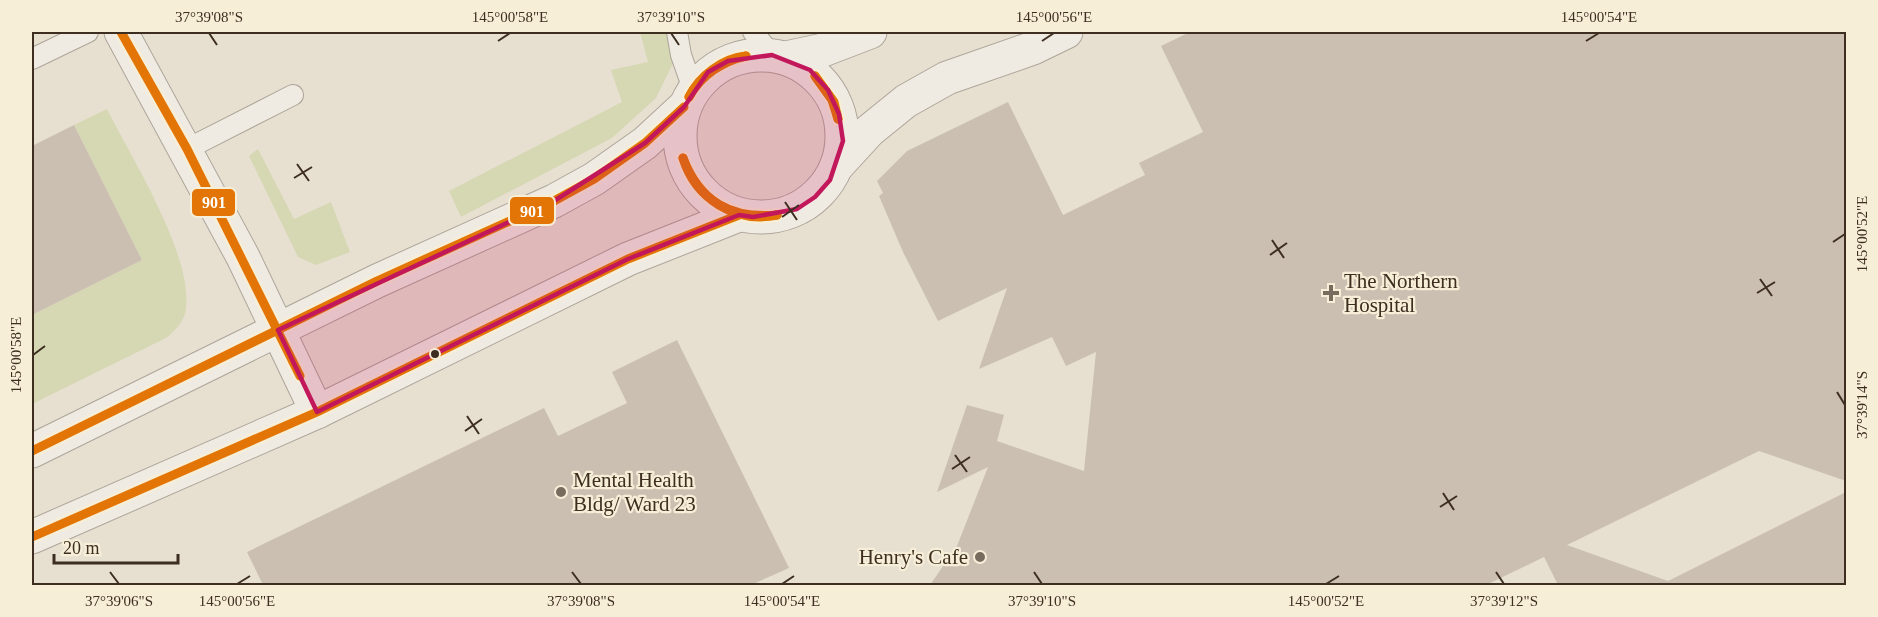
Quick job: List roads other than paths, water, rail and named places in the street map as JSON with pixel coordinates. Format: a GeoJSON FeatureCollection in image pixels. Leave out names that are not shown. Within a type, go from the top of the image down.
{"type":"FeatureCollection","features":[{"type":"Feature","properties":{"kind":"street"},"geometry":{"type":"LineString","coordinates":[[121,32],[187,149],[317,412]]}},
{"type":"Feature","properties":{"kind":"street"},"geometry":{"type":"LineString","coordinates":[[32,451],[453,245],[554,201],[594,179],[645,143],[689,98],[708,72],[728,61],[770,48],[823,50],[870,32]]}},
{"type":"Feature","properties":{"kind":"street"},"geometry":{"type":"LineString","coordinates":[[836,167],[869,131],[906,101],[1028,37],[1066,32]]}},
{"type":"Feature","properties":{"kind":"street"},"geometry":{"type":"LineString","coordinates":[[32,537],[317,412],[628,259],[739,215],[776,216],[797,209],[815,197],[830,180],[836,167],[843,141],[840,114],[828,90],[810,70],[770,48]]}},
{"type":"Feature","properties":{"kind":"street"},"geometry":{"type":"LineString","coordinates":[[689,98],[679,129],[681,152],[688,173],[701,192],[719,205],[739,215]]}},
{"type":"Feature","properties":{"kind":"lane"},"geometry":{"type":"LineString","coordinates":[[32,59],[88,32]]}},
{"type":"Feature","properties":{"kind":"lane"},"geometry":{"type":"LineString","coordinates":[[677,32],[689,98]]}},
{"type":"Feature","properties":{"kind":"lane"},"geometry":{"type":"LineString","coordinates":[[187,149],[293,95]]}},
{"type":"Feature","properties":{"kind":"place","name":"The Northern Hospital"},"geometry":{"type":"Point","coordinates":[1331,293]}},
{"type":"Feature","properties":{"kind":"place","name":"Mental Health Bldg/ Ward 23"},"geometry":{"type":"Point","coordinates":[561,492]}},
{"type":"Feature","properties":{"kind":"place","name":"Henry's Cafe"},"geometry":{"type":"Point","coordinates":[980,557]}}]}
